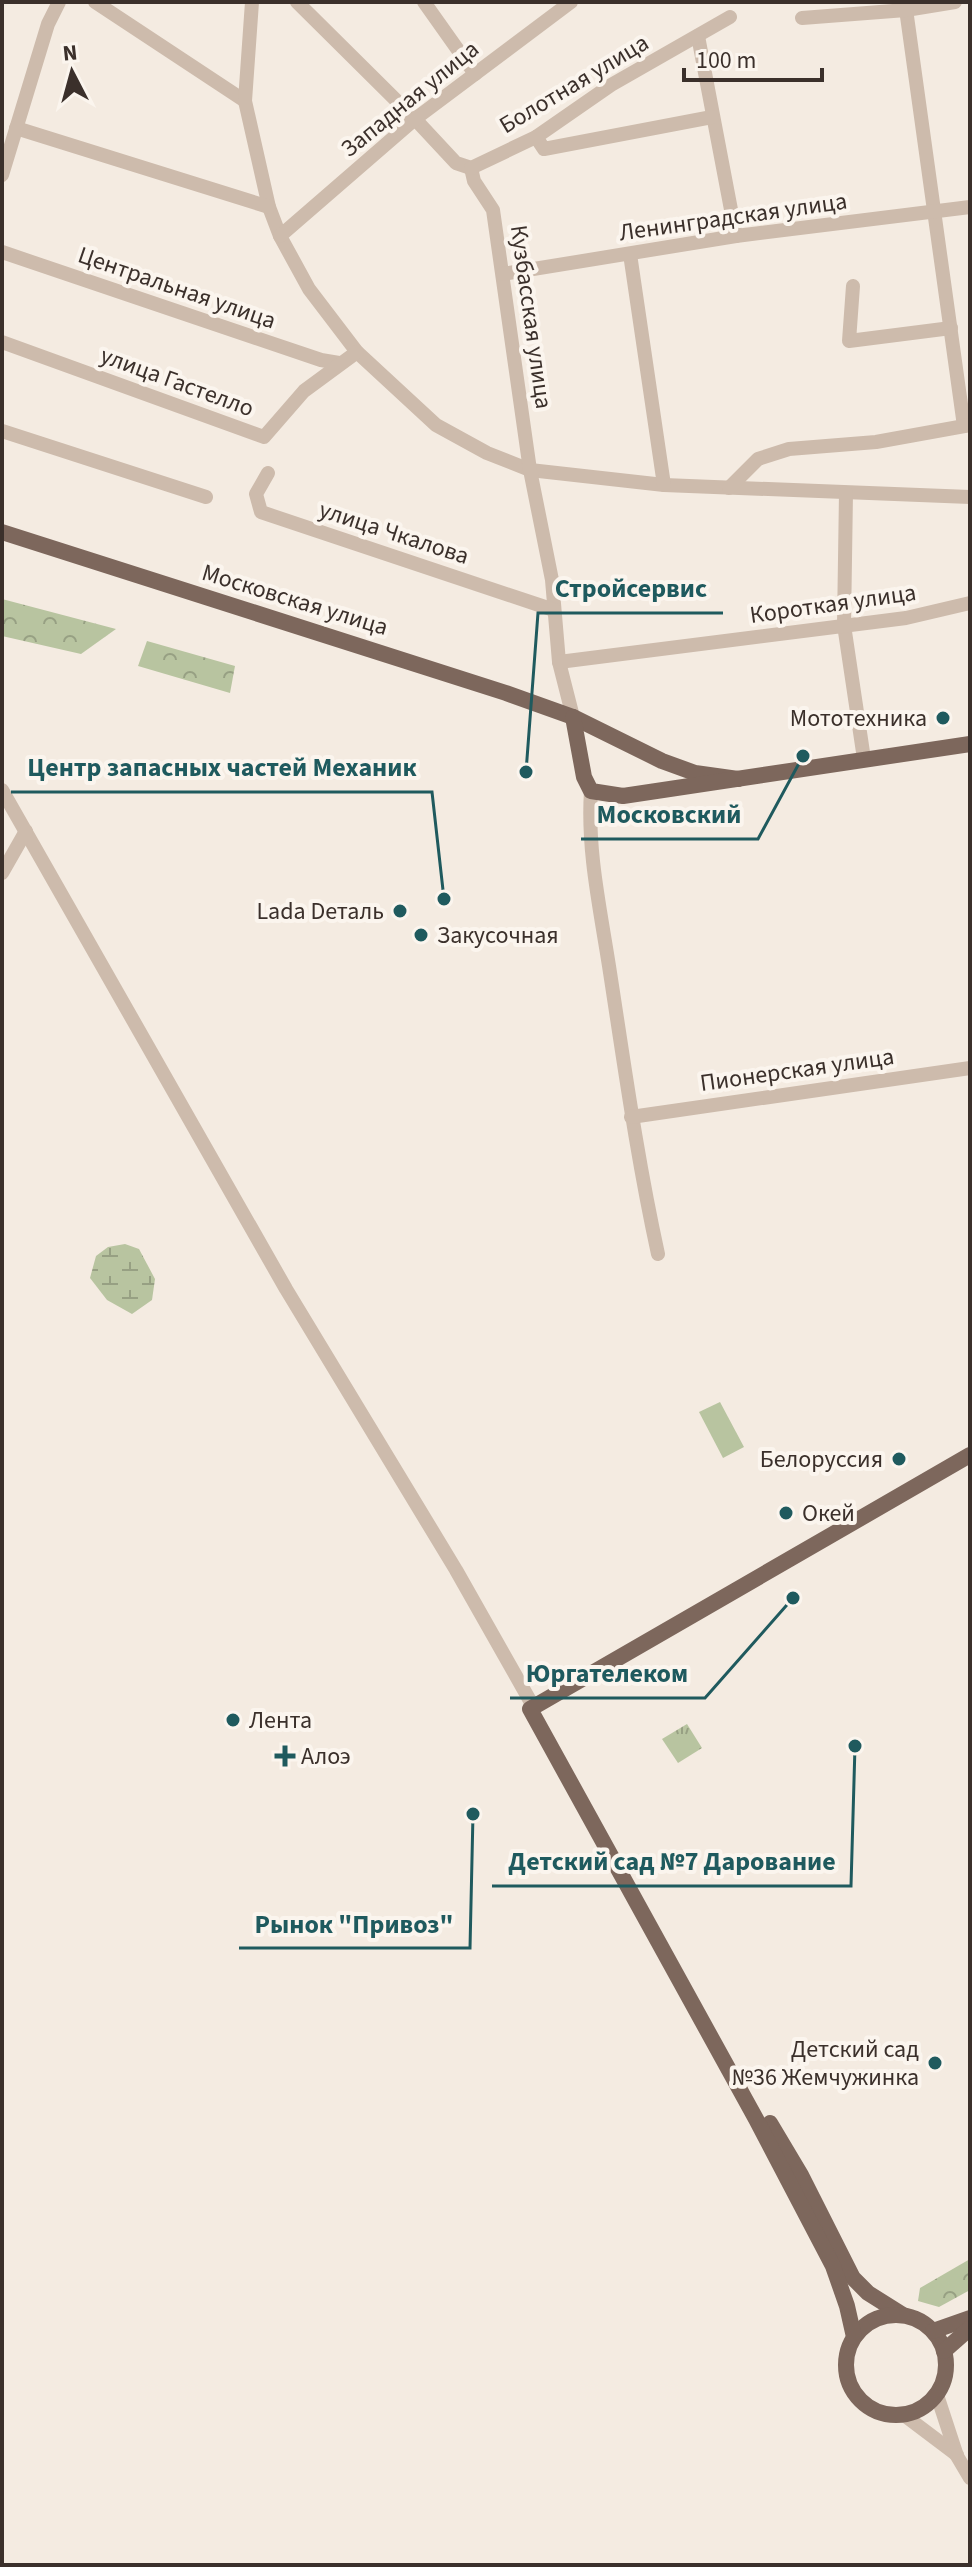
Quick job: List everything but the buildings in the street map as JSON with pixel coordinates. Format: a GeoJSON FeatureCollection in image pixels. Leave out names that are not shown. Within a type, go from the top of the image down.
{"type":"FeatureCollection","features":[{"type":"Feature","properties":{"kind":"main road","name":"Московская улица"},"geometry":{"type":"LineString","coordinates":[[2,532],[394,656],[573,717],[662,761],[695,773],[738,779]]}},
{"type":"Feature","properties":{"kind":"main road"},"geometry":{"type":"LineString","coordinates":[[573,717],[584,777],[591,791]]}},
{"type":"Feature","properties":{"kind":"main road"},"geometry":{"type":"LineString","coordinates":[[577,747],[587,733],[601,730]]}},
{"type":"Feature","properties":{"kind":"main road","name":"Московская улица"},"geometry":{"type":"LineString","coordinates":[[591,791],[623,796],[665,791],[970,744]]}},
{"type":"Feature","properties":{"kind":"main road"},"geometry":{"type":"LineString","coordinates":[[662,761],[672,773],[671,784],[665,791]]}},
{"type":"Feature","properties":{"kind":"main road"},"geometry":{"type":"LineString","coordinates":[[533,1711],[970,1455]]}},
{"type":"Feature","properties":{"kind":"main road"},"geometry":{"type":"LineString","coordinates":[[533,1711],[970,1462]]}},
{"type":"Feature","properties":{"kind":"main road"},"geometry":{"type":"LineString","coordinates":[[533,1711],[801,2175],[853,2278],[868,2293],[903,2315],[919,2320],[933,2331],[944,2351],[946,2371],[937,2395],[928,2405],[904,2415],[887,2415],[871,2409],[858,2399],[849,2385],[845,2369],[847,2352],[854,2337],[877,2318],[903,2315]]}},
{"type":"Feature","properties":{"kind":"main road"},"geometry":{"type":"LineString","coordinates":[[533,1711],[833,2266],[854,2337]]}},
{"type":"Feature","properties":{"kind":"main road"},"geometry":{"type":"LineString","coordinates":[[933,2331],[970,2318]]}},
{"type":"Feature","properties":{"kind":"main road"},"geometry":{"type":"LineString","coordinates":[[944,2351],[970,2328]]}},
{"type":"Feature","properties":{"kind":"street"},"geometry":{"type":"LineString","coordinates":[[2,175],[48,24],[59,2]]}},
{"type":"Feature","properties":{"kind":"street"},"geometry":{"type":"LineString","coordinates":[[95,2],[245,101]]}},
{"type":"Feature","properties":{"kind":"street","name":"Центральная улица"},"geometry":{"type":"LineString","coordinates":[[252,2],[245,101],[269,207],[280,236],[309,289],[357,352],[436,425],[487,453],[530,470],[664,485],[970,497]]}},
{"type":"Feature","properties":{"kind":"street","name":"Кузбасская улица"},"geometry":{"type":"LineString","coordinates":[[297,2],[456,163],[471,168],[474,181],[493,210],[530,470],[552,580],[559,662],[573,717]]}},
{"type":"Feature","properties":{"kind":"street"},"geometry":{"type":"LineString","coordinates":[[424,2],[475,74]]}},
{"type":"Feature","properties":{"kind":"street","name":"Западная улица"},"geometry":{"type":"LineString","coordinates":[[280,236],[415,119],[571,2]]}},
{"type":"Feature","properties":{"kind":"street"},"geometry":{"type":"LineString","coordinates":[[802,18],[955,2]]}},
{"type":"Feature","properties":{"kind":"street"},"geometry":{"type":"LineString","coordinates":[[729,488],[758,459],[789,449],[876,442],[967,426],[905,6]]}},
{"type":"Feature","properties":{"kind":"street","name":"Болотная улица"},"geometry":{"type":"LineString","coordinates":[[471,168],[536,137],[611,85],[730,17]]}},
{"type":"Feature","properties":{"kind":"street"},"geometry":{"type":"LineString","coordinates":[[698,36],[736,236]]}},
{"type":"Feature","properties":{"kind":"street"},"geometry":{"type":"LineString","coordinates":[[536,137],[544,149],[712,117]]}},
{"type":"Feature","properties":{"kind":"street"},"geometry":{"type":"LineString","coordinates":[[16,128],[269,207]]}},
{"type":"Feature","properties":{"kind":"street","name":"Ленинградская улица"},"geometry":{"type":"LineString","coordinates":[[503,274],[736,236],[970,207]]}},
{"type":"Feature","properties":{"kind":"street","name":"Центральная улица"},"geometry":{"type":"LineString","coordinates":[[2,252],[321,360],[339,363]]}},
{"type":"Feature","properties":{"kind":"street"},"geometry":{"type":"LineString","coordinates":[[630,254],[664,485]]}},
{"type":"Feature","properties":{"kind":"street"},"geometry":{"type":"LineString","coordinates":[[853,286],[849,341],[951,328]]}},
{"type":"Feature","properties":{"kind":"street","name":"улица Гастелло"},"geometry":{"type":"LineString","coordinates":[[2,342],[264,437],[304,391],[357,352]]}},
{"type":"Feature","properties":{"kind":"street"},"geometry":{"type":"LineString","coordinates":[[2,431],[206,497]]}},
{"type":"Feature","properties":{"kind":"street","name":"улица Чкалова"},"geometry":{"type":"LineString","coordinates":[[268,473],[256,494],[261,512],[554,610]]}},
{"type":"Feature","properties":{"kind":"street"},"geometry":{"type":"LineString","coordinates":[[846,493],[844,625],[864,759]]}},
{"type":"Feature","properties":{"kind":"street","name":"Короткая улица"},"geometry":{"type":"LineString","coordinates":[[559,662],[906,618],[970,603]]}},
{"type":"Feature","properties":{"kind":"street"},"geometry":{"type":"LineString","coordinates":[[2,790],[274,1268],[375,1436],[394,1477],[533,1711]]}},
{"type":"Feature","properties":{"kind":"street"},"geometry":{"type":"LineString","coordinates":[[591,791],[589,823],[596,883],[631,1117],[658,1254]]}},
{"type":"Feature","properties":{"kind":"street"},"geometry":{"type":"LineString","coordinates":[[2,873],[26,831]]}},
{"type":"Feature","properties":{"kind":"street","name":"Пионерская улица"},"geometry":{"type":"LineString","coordinates":[[631,1117],[970,1068]]}},
{"type":"Feature","properties":{"kind":"street"},"geometry":{"type":"LineString","coordinates":[[937,2395],[957,2456],[970,2478]]}},
{"type":"Feature","properties":{"kind":"street"},"geometry":{"type":"LineString","coordinates":[[904,2415],[957,2456]]}},
{"type":"Feature","properties":{"kind":"green space"},"geometry":{"type":"Polygon","coordinates":[[[2,599],[116,629],[81,654],[2,636],[2,599]]]}},
{"type":"Feature","properties":{"kind":"green space"},"geometry":{"type":"Polygon","coordinates":[[[147,641],[235,666],[230,693],[138,666],[147,641]]]}},
{"type":"Feature","properties":{"kind":"green space"},"geometry":{"type":"Polygon","coordinates":[[[125,1244],[139,1249],[155,1279],[152,1300],[132,1314],[107,1300],[90,1278],[96,1256],[108,1247],[125,1244]]]}},
{"type":"Feature","properties":{"kind":"green space"},"geometry":{"type":"Polygon","coordinates":[[[720,1402],[744,1447],[723,1458],[699,1412],[720,1402]]]}},
{"type":"Feature","properties":{"kind":"green space"},"geometry":{"type":"Polygon","coordinates":[[[687,1724],[702,1748],[678,1763],[662,1739],[687,1724]]]}},
{"type":"Feature","properties":{"kind":"green space"},"geometry":{"type":"Polygon","coordinates":[[[970,2259],[970,2290],[939,2307],[918,2301],[920,2288],[970,2259]]]}},
{"type":"Feature","properties":{"kind":"place","name":"Мототехника"},"geometry":{"type":"Point","coordinates":[943,718]}},
{"type":"Feature","properties":{"kind":"place","name":"Московский"},"geometry":{"type":"Point","coordinates":[803,756]}},
{"type":"Feature","properties":{"kind":"place","name":"Стройсервис"},"geometry":{"type":"Point","coordinates":[526,772]}},
{"type":"Feature","properties":{"kind":"place","name":"Центр запасных частей Механик"},"geometry":{"type":"Point","coordinates":[444,899]}},
{"type":"Feature","properties":{"kind":"place","name":"Lada Dеталь"},"geometry":{"type":"Point","coordinates":[400,911]}},
{"type":"Feature","properties":{"kind":"place","name":"Закусочная"},"geometry":{"type":"Point","coordinates":[421,935]}},
{"type":"Feature","properties":{"kind":"place","name":"Белоруссия"},"geometry":{"type":"Point","coordinates":[899,1459]}},
{"type":"Feature","properties":{"kind":"place","name":"Окей"},"geometry":{"type":"Point","coordinates":[786,1513]}},
{"type":"Feature","properties":{"kind":"place","name":"Юргателеком"},"geometry":{"type":"Point","coordinates":[793,1598]}},
{"type":"Feature","properties":{"kind":"place","name":"Лента"},"geometry":{"type":"Point","coordinates":[233,1720]}},
{"type":"Feature","properties":{"kind":"place","name":"Детский сад №7 Дарование"},"geometry":{"type":"Point","coordinates":[855,1746]}},
{"type":"Feature","properties":{"kind":"place","name":"Алоэ"},"geometry":{"type":"Point","coordinates":[285,1756]}},
{"type":"Feature","properties":{"kind":"place","name":"Рынок \"Привоз\""},"geometry":{"type":"Point","coordinates":[473,1814]}},
{"type":"Feature","properties":{"kind":"place","name":"Детский сад №36 Жемчужинка"},"geometry":{"type":"Point","coordinates":[935,2063]}}]}
